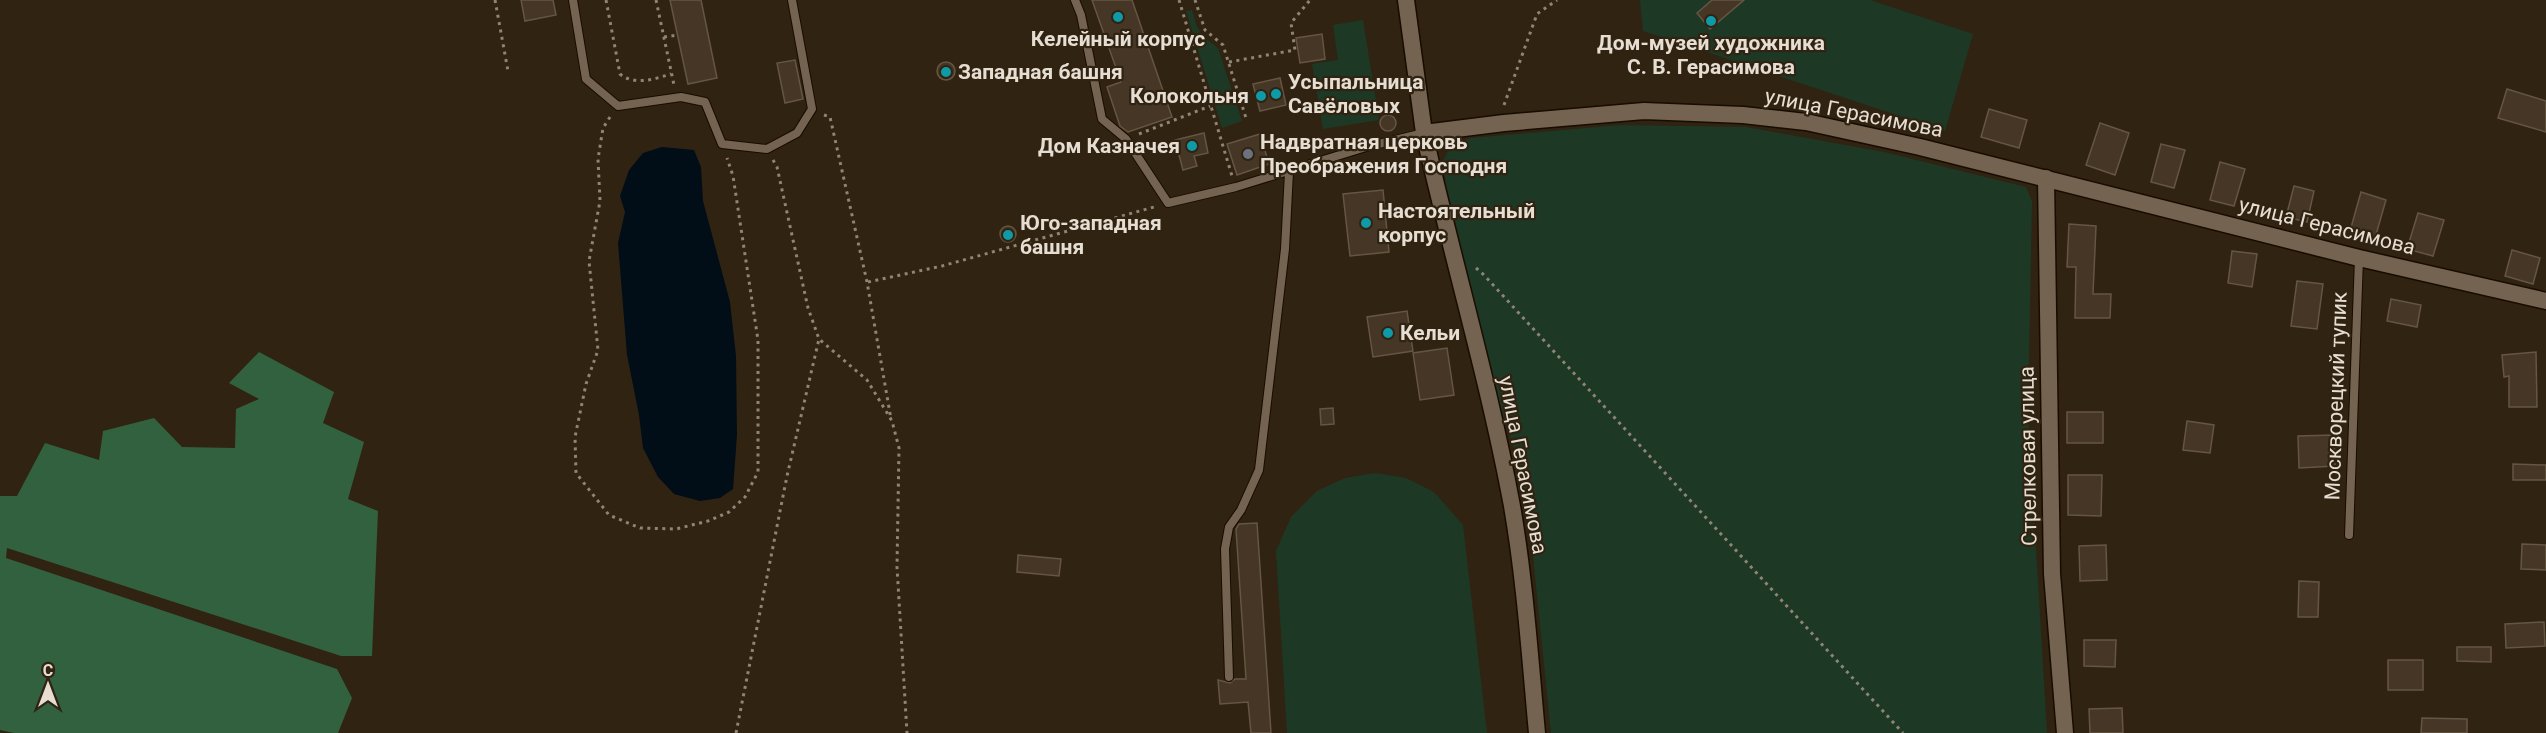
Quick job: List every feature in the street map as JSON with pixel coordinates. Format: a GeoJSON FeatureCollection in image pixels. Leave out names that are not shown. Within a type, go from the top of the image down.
{"type":"FeatureCollection","features":[{"type":"Feature","properties":{"kind":"street"},"geometry":{"type":"LineString","coordinates":[[1406,0],[1424,133]]}},
{"type":"Feature","properties":{"kind":"street","name":"улица Герасимова"},"geometry":{"type":"LineString","coordinates":[[1538,733],[1523,585],[1512,508],[1500,448],[1424,133],[1504,123],[1644,111],[1786,119],[1920,147],[2359,258],[2546,301]]}},
{"type":"Feature","properties":{"kind":"street","name":"Стрелковая улица"},"geometry":{"type":"LineString","coordinates":[[2046,178],[2052,574],[2065,733]]}},
{"type":"Feature","properties":{"kind":"lane"},"geometry":{"type":"LineString","coordinates":[[573,0],[586,79],[618,106],[681,97],[705,102],[722,144],[767,149],[797,133],[812,109],[792,0]]}},
{"type":"Feature","properties":{"kind":"lane"},"geometry":{"type":"LineString","coordinates":[[1075,0],[1081,15],[1102,118],[1126,139],[1168,203],[1236,187],[1366,147],[1424,133]]}},
{"type":"Feature","properties":{"kind":"lane"},"geometry":{"type":"LineString","coordinates":[[1229,677],[1224,549],[1229,527],[1241,510],[1259,470],[1285,249],[1289,172]]}},
{"type":"Feature","properties":{"kind":"lane","name":"Москворецкий тупик"},"geometry":{"type":"LineString","coordinates":[[2349,534],[2359,258]]}},
{"type":"Feature","properties":{"kind":"path"},"geometry":{"type":"LineString","coordinates":[[495,0],[508,71]]}},
{"type":"Feature","properties":{"kind":"path"},"geometry":{"type":"LineString","coordinates":[[606,0],[620,74],[636,81],[671,74],[656,0]]}},
{"type":"Feature","properties":{"kind":"path"},"geometry":{"type":"LineString","coordinates":[[1179,0],[1236,187]]}},
{"type":"Feature","properties":{"kind":"path"},"geometry":{"type":"LineString","coordinates":[[1195,0],[1205,30],[1223,45],[1245,118]]}},
{"type":"Feature","properties":{"kind":"path"},"geometry":{"type":"LineString","coordinates":[[1229,62],[1295,50],[1292,22],[1310,0]]}},
{"type":"Feature","properties":{"kind":"path"},"geometry":{"type":"LineString","coordinates":[[1504,123],[1504,103],[1537,14],[1556,0]]}},
{"type":"Feature","properties":{"kind":"path"},"geometry":{"type":"LineString","coordinates":[[664,37],[678,34]]}},
{"type":"Feature","properties":{"kind":"path"},"geometry":{"type":"LineString","coordinates":[[618,106],[603,128],[598,159],[600,201],[589,261],[598,350],[586,384],[575,437],[576,473],[609,515],[640,528],[676,529],[708,521],[729,512],[745,498],[758,472],[758,340],[733,176],[722,144]]}},
{"type":"Feature","properties":{"kind":"path"},"geometry":{"type":"LineString","coordinates":[[1126,139],[1210,106]]}},
{"type":"Feature","properties":{"kind":"path"},"geometry":{"type":"LineString","coordinates":[[812,109],[830,117],[867,282],[899,448],[897,567],[907,733]]}},
{"type":"Feature","properties":{"kind":"path"},"geometry":{"type":"LineString","coordinates":[[767,149],[777,167],[808,308],[819,339],[867,380],[892,421]]}},
{"type":"Feature","properties":{"kind":"path"},"geometry":{"type":"LineString","coordinates":[[867,282],[942,266],[1168,203]]}},
{"type":"Feature","properties":{"kind":"path"},"geometry":{"type":"LineString","coordinates":[[1450,248],[1484,275],[1902,733]]}},
{"type":"Feature","properties":{"kind":"path"},"geometry":{"type":"LineString","coordinates":[[736,733],[787,476],[819,339]]}},
{"type":"Feature","properties":{"kind":"green space"},"geometry":{"type":"Polygon","coordinates":[[[1640,0],[1870,0],[1973,34],[1945,131],[1643,31],[1640,0]]]}},
{"type":"Feature","properties":{"kind":"green space"},"geometry":{"type":"Polygon","coordinates":[[[1192,10],[1197,27],[1204,37],[1218,48],[1242,121],[1222,128],[1186,11],[1192,10]]]}},
{"type":"Feature","properties":{"kind":"green space"},"geometry":{"type":"Polygon","coordinates":[[[1363,20],[1379,120],[1323,129],[1312,64],[1338,60],[1333,25],[1363,20]]]}},
{"type":"Feature","properties":{"kind":"green space"},"geometry":{"type":"Polygon","coordinates":[[[1620,125],[1746,127],[1884,152],[2026,187],[2032,201],[2028,414],[2047,733],[1551,733],[1533,556],[1520,466],[1499,404],[1446,185],[1443,161],[1452,144],[1471,138],[1620,125]]]}},
{"type":"Feature","properties":{"kind":"green space"},"geometry":{"type":"Polygon","coordinates":[[[259,352],[334,392],[323,423],[364,442],[348,499],[378,511],[372,656],[341,656],[7,548],[6,558],[337,669],[352,698],[338,733],[14,733],[0,730],[0,496],[17,496],[45,443],[99,460],[103,431],[154,418],[182,447],[235,448],[236,409],[259,399],[229,383],[259,352]]]}},
{"type":"Feature","properties":{"kind":"green space"},"geometry":{"type":"Polygon","coordinates":[[[1375,473],[1406,478],[1434,492],[1463,525],[1487,733],[1287,733],[1276,551],[1291,517],[1317,491],[1345,478],[1375,473]]]}},
{"type":"Feature","properties":{"kind":"shaded area"},"geometry":{"type":"Polygon","coordinates":[[[662,147],[694,150],[701,167],[703,201],[730,302],[736,356],[737,435],[733,489],[720,498],[700,501],[674,494],[658,477],[643,448],[627,355],[618,243],[625,212],[620,196],[629,170],[643,153],[662,147]]]}},
{"type":"Feature","properties":{"kind":"building"},"geometry":{"type":"Polygon","coordinates":[[[521,0],[553,0],[556,15],[525,21],[521,0]]]}},
{"type":"Feature","properties":{"kind":"building"},"geometry":{"type":"Polygon","coordinates":[[[670,0],[701,0],[717,78],[688,84],[670,0]]]}},
{"type":"Feature","properties":{"kind":"building"},"geometry":{"type":"Polygon","coordinates":[[[1092,0],[1132,0],[1172,117],[1128,132],[1120,126],[1107,87],[1121,82],[1092,0]]]}},
{"type":"Feature","properties":{"kind":"building","name":"Дом-музей художника С. В. Герасимова"},"geometry":{"type":"Polygon","coordinates":[[[1712,0],[1744,0],[1710,29],[1697,13],[1712,0]]]}},
{"type":"Feature","properties":{"kind":"building"},"geometry":{"type":"Polygon","coordinates":[[[1322,34],[1325,59],[1300,63],[1296,38],[1322,34]]]}},
{"type":"Feature","properties":{"kind":"building"},"geometry":{"type":"Polygon","coordinates":[[[795,60],[803,99],[785,103],[777,63],[795,60]]]}},
{"type":"Feature","properties":{"kind":"building","name":"Западная башня"},"geometry":{"type":"Polygon","coordinates":[[[946,62],[952,65],[955,71],[952,77],[946,80],[940,77],[937,71],[940,65],[946,62]]]}},
{"type":"Feature","properties":{"kind":"building"},"geometry":{"type":"Polygon","coordinates":[[[1280,78],[1286,105],[1260,111],[1253,84],[1280,78]]]}},
{"type":"Feature","properties":{"kind":"building"},"geometry":{"type":"Polygon","coordinates":[[[2507,89],[2546,101],[2546,132],[2498,118],[2507,89]]]}},
{"type":"Feature","properties":{"kind":"building"},"geometry":{"type":"Polygon","coordinates":[[[1989,109],[2027,120],[2019,148],[1981,137],[1989,109]]]}},
{"type":"Feature","properties":{"kind":"building"},"geometry":{"type":"Polygon","coordinates":[[[1385,115],[1391,115],[1396,123],[1394,129],[1385,131],[1380,126],[1380,120],[1385,115]]]}},
{"type":"Feature","properties":{"kind":"building"},"geometry":{"type":"Polygon","coordinates":[[[2100,123],[2129,133],[2115,175],[2086,165],[2100,123]]]}},
{"type":"Feature","properties":{"kind":"building","name":"Дом Казначея"},"geometry":{"type":"Polygon","coordinates":[[[1204,133],[1208,153],[1194,156],[1197,166],[1183,170],[1175,140],[1204,133]]]}},
{"type":"Feature","properties":{"kind":"building","name":"Надвратная церковь Преображения Господня"},"geometry":{"type":"Polygon","coordinates":[[[1260,134],[1269,164],[1237,175],[1227,144],[1260,134]]]}},
{"type":"Feature","properties":{"kind":"building"},"geometry":{"type":"Polygon","coordinates":[[[2161,144],[2185,150],[2174,188],[2151,182],[2161,144]]]}},
{"type":"Feature","properties":{"kind":"building"},"geometry":{"type":"Polygon","coordinates":[[[2220,162],[2245,169],[2234,206],[2210,200],[2220,162]]]}},
{"type":"Feature","properties":{"kind":"building"},"geometry":{"type":"Polygon","coordinates":[[[2294,186],[2314,191],[2307,222],[2286,217],[2294,186]]]}},
{"type":"Feature","properties":{"kind":"building"},"geometry":{"type":"Polygon","coordinates":[[[1383,190],[1389,252],[1350,256],[1343,194],[1383,190]]]}},
{"type":"Feature","properties":{"kind":"building"},"geometry":{"type":"Polygon","coordinates":[[[2361,192],[2386,200],[2375,238],[2350,231],[2361,192]]]}},
{"type":"Feature","properties":{"kind":"building"},"geometry":{"type":"Polygon","coordinates":[[[2418,213],[2444,220],[2433,256],[2407,249],[2418,213]]]}},
{"type":"Feature","properties":{"kind":"building"},"geometry":{"type":"Polygon","coordinates":[[[2069,224],[2096,226],[2093,294],[2111,294],[2110,318],[2075,318],[2076,267],[2067,267],[2069,224]]]}},
{"type":"Feature","properties":{"kind":"building","name":"Юго-западная башня"},"geometry":{"type":"Polygon","coordinates":[[[1008,226],[1016,234],[1008,242],[1000,234],[1008,226]]]}},
{"type":"Feature","properties":{"kind":"building"},"geometry":{"type":"Polygon","coordinates":[[[2512,250],[2540,258],[2533,284],[2505,276],[2512,250]]]}},
{"type":"Feature","properties":{"kind":"building"},"geometry":{"type":"Polygon","coordinates":[[[2232,251],[2257,254],[2252,287],[2228,283],[2232,251]]]}},
{"type":"Feature","properties":{"kind":"building"},"geometry":{"type":"Polygon","coordinates":[[[2297,281],[2323,284],[2317,329],[2291,326],[2297,281]]]}},
{"type":"Feature","properties":{"kind":"building"},"geometry":{"type":"Polygon","coordinates":[[[2391,299],[2421,305],[2417,327],[2387,321],[2391,299]]]}},
{"type":"Feature","properties":{"kind":"building"},"geometry":{"type":"Polygon","coordinates":[[[1407,311],[1413,351],[1373,357],[1367,317],[1407,311]]]}},
{"type":"Feature","properties":{"kind":"building"},"geometry":{"type":"Polygon","coordinates":[[[1447,348],[1454,395],[1420,400],[1413,353],[1447,348]]]}},
{"type":"Feature","properties":{"kind":"building"},"geometry":{"type":"Polygon","coordinates":[[[2536,352],[2537,407],[2509,407],[2509,376],[2504,377],[2502,355],[2536,352]]]}},
{"type":"Feature","properties":{"kind":"building"},"geometry":{"type":"Polygon","coordinates":[[[1333,408],[1334,424],[1321,425],[1320,409],[1333,408]]]}},
{"type":"Feature","properties":{"kind":"building"},"geometry":{"type":"Polygon","coordinates":[[[2067,412],[2103,412],[2103,443],[2067,443],[2067,412]]]}},
{"type":"Feature","properties":{"kind":"building"},"geometry":{"type":"Polygon","coordinates":[[[2187,421],[2214,425],[2210,453],[2183,450],[2187,421]]]}},
{"type":"Feature","properties":{"kind":"building"},"geometry":{"type":"Polygon","coordinates":[[[2334,435],[2335,466],[2299,468],[2298,436],[2334,435]]]}},
{"type":"Feature","properties":{"kind":"building"},"geometry":{"type":"Polygon","coordinates":[[[2513,464],[2546,465],[2546,480],[2513,480],[2513,464]]]}},
{"type":"Feature","properties":{"kind":"building"},"geometry":{"type":"Polygon","coordinates":[[[2068,475],[2102,475],[2101,516],[2068,515],[2068,475]]]}},
{"type":"Feature","properties":{"kind":"building"},"geometry":{"type":"Polygon","coordinates":[[[1257,523],[1271,733],[1251,733],[1248,702],[1220,704],[1218,680],[1230,683],[1235,679],[1246,679],[1236,529],[1239,524],[1257,523]]]}},
{"type":"Feature","properties":{"kind":"building"},"geometry":{"type":"Polygon","coordinates":[[[2522,544],[2546,545],[2546,570],[2521,569],[2522,544]]]}},
{"type":"Feature","properties":{"kind":"building"},"geometry":{"type":"Polygon","coordinates":[[[2106,545],[2107,580],[2080,581],[2079,546],[2106,545]]]}},
{"type":"Feature","properties":{"kind":"building"},"geometry":{"type":"Polygon","coordinates":[[[1018,555],[1061,559],[1059,576],[1017,572],[1018,555]]]}},
{"type":"Feature","properties":{"kind":"building"},"geometry":{"type":"Polygon","coordinates":[[[2299,581],[2319,582],[2318,617],[2298,617],[2299,581]]]}},
{"type":"Feature","properties":{"kind":"building"},"geometry":{"type":"Polygon","coordinates":[[[2544,622],[2545,646],[2506,648],[2505,624],[2544,622]]]}},
{"type":"Feature","properties":{"kind":"building"},"geometry":{"type":"Polygon","coordinates":[[[2084,640],[2116,640],[2115,667],[2084,666],[2084,640]]]}},
{"type":"Feature","properties":{"kind":"building"},"geometry":{"type":"Polygon","coordinates":[[[2457,647],[2491,647],[2491,662],[2457,661],[2457,647]]]}},
{"type":"Feature","properties":{"kind":"building"},"geometry":{"type":"Polygon","coordinates":[[[2388,660],[2423,660],[2423,690],[2388,690],[2388,660]]]}},
{"type":"Feature","properties":{"kind":"building"},"geometry":{"type":"Polygon","coordinates":[[[2122,708],[2123,733],[2090,733],[2089,709],[2122,708]]]}},
{"type":"Feature","properties":{"kind":"building"},"geometry":{"type":"Polygon","coordinates":[[[2422,718],[2467,719],[2467,733],[2421,733],[2422,718]]]}},
{"type":"Feature","properties":{"kind":"place","name":"Келейный корпус"},"geometry":{"type":"Point","coordinates":[1118,17]}},
{"type":"Feature","properties":{"kind":"place","name":"Дом-музей художника С. В. Герасимова"},"geometry":{"type":"Point","coordinates":[1711,21]}},
{"type":"Feature","properties":{"kind":"place","name":"Западная башня"},"geometry":{"type":"Point","coordinates":[946,72]}},
{"type":"Feature","properties":{"kind":"place","name":"Усыпальница Савёловых"},"geometry":{"type":"Point","coordinates":[1276,94]}},
{"type":"Feature","properties":{"kind":"place","name":"Колокольня"},"geometry":{"type":"Point","coordinates":[1261,96]}},
{"type":"Feature","properties":{"kind":"place","name":"Дом Казначея"},"geometry":{"type":"Point","coordinates":[1192,146]}},
{"type":"Feature","properties":{"kind":"place","name":"Надвратная церковь Преображения Господня"},"geometry":{"type":"Point","coordinates":[1248,154]}},
{"type":"Feature","properties":{"kind":"place","name":"Настоятельный корпус"},"geometry":{"type":"Point","coordinates":[1366,223]}},
{"type":"Feature","properties":{"kind":"place","name":"Юго-западная башня"},"geometry":{"type":"Point","coordinates":[1008,235]}},
{"type":"Feature","properties":{"kind":"place","name":"Кельи"},"geometry":{"type":"Point","coordinates":[1388,333]}}]}
